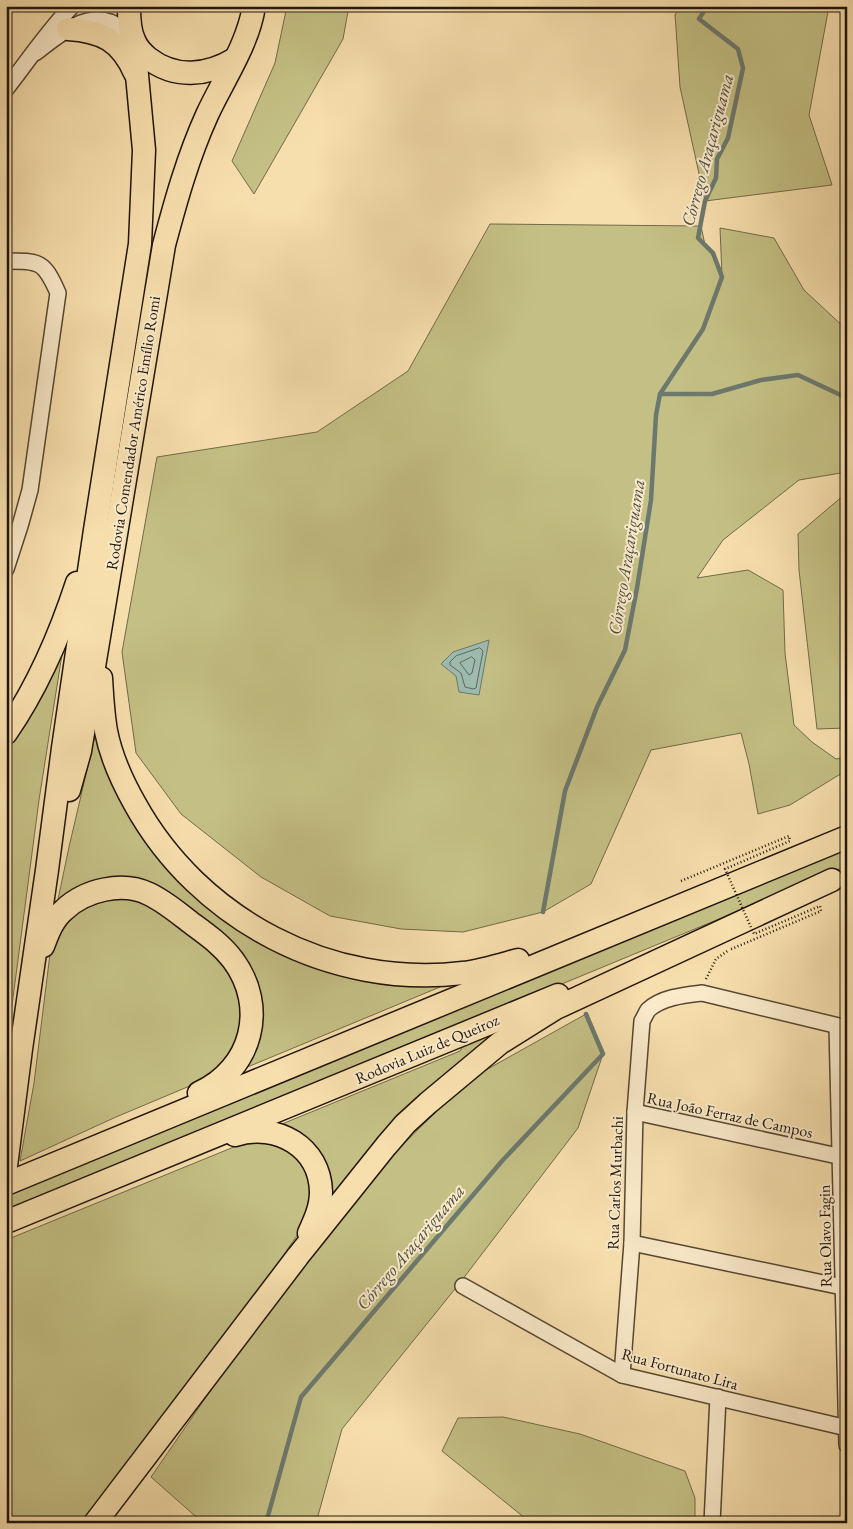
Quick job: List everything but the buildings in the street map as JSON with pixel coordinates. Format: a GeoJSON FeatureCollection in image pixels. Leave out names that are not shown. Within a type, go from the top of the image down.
{"type":"FeatureCollection","features":[{"type":"Feature","properties":{"kind":"highway","name":"Rodovia Comendador Américo Emílio Romi"},"geometry":{"type":"LineString","coordinates":[[6,1166],[63,748],[140,244],[144,150],[137,77],[136,43],[129,6]]}},
{"type":"Feature","properties":{"kind":"highway","name":"Rodovia Comendador Américo Emílio Romi"},"geometry":{"type":"LineString","coordinates":[[47,870],[80,751],[164,245],[181,180],[189,158],[246,36],[254,6]]}},
{"type":"Feature","properties":{"kind":"highway"},"geometry":{"type":"LineString","coordinates":[[68,29],[93,32],[116,44],[125,53],[137,77]]}},
{"type":"Feature","properties":{"kind":"highway"},"geometry":{"type":"LineString","coordinates":[[136,43],[153,62],[180,72],[209,71],[235,59]]}},
{"type":"Feature","properties":{"kind":"highway"},"geometry":{"type":"LineString","coordinates":[[6,733],[24,706],[54,644],[95,530]]}},
{"type":"Feature","properties":{"kind":"highway"},"geometry":{"type":"LineString","coordinates":[[101,626],[102,693],[106,730],[119,771],[139,811],[150,830],[174,861],[206,893],[230,912],[279,942],[318,957],[366,970],[399,974],[464,973],[530,956],[699,898]]}},
{"type":"Feature","properties":{"kind":"highway"},"geometry":{"type":"LineString","coordinates":[[6,1184],[847,837]]}},
{"type":"Feature","properties":{"kind":"highway"},"geometry":{"type":"LineString","coordinates":[[95,1523],[298,1256],[405,1124],[463,1073],[500,1043],[556,1008],[839,877]]}},
{"type":"Feature","properties":{"kind":"highway","name":"Rodovia Luiz de Queiroz"},"geometry":{"type":"LineString","coordinates":[[6,1222],[839,877]]}},
{"type":"Feature","properties":{"kind":"highway"},"geometry":{"type":"LineString","coordinates":[[21,1049],[43,945],[52,924],[64,910],[81,898],[104,889],[127,888],[148,893],[168,905],[218,943],[233,959],[250,992],[252,1011],[246,1046],[237,1063],[224,1077],[210,1088],[29,1175]]}},
{"type":"Feature","properties":{"kind":"highway"},"geometry":{"type":"LineString","coordinates":[[163,1158],[244,1132],[269,1133],[290,1139],[299,1145],[313,1163],[318,1175],[321,1192],[316,1218],[298,1256]]}},
{"type":"Feature","properties":{"kind":"street"},"geometry":{"type":"LineString","coordinates":[[6,89],[35,53],[51,28],[72,6]]}},
{"type":"Feature","properties":{"kind":"street"},"geometry":{"type":"LineString","coordinates":[[35,53],[68,29],[89,21],[108,22],[136,43]]}},
{"type":"Feature","properties":{"kind":"street"},"geometry":{"type":"LineString","coordinates":[[6,261],[33,261],[49,272],[58,293],[30,490],[13,526],[6,569]]}},
{"type":"Feature","properties":{"kind":"street"},"geometry":{"type":"LineString","coordinates":[[702,992],[842,1027]]}},
{"type":"Feature","properties":{"kind":"street","name":"Rua Carlos Murbachi"},"geometry":{"type":"LineString","coordinates":[[622,1375],[632,1243],[635,1112],[642,1021],[648,1010],[662,1002],[678,996],[702,992]]}},
{"type":"Feature","properties":{"kind":"street","name":"Rua Olavo Fagin"},"geometry":{"type":"LineString","coordinates":[[842,1027],[847,1445]]}},
{"type":"Feature","properties":{"kind":"street","name":"Rua João Ferraz de Campos"},"geometry":{"type":"LineString","coordinates":[[635,1112],[844,1158]]}},
{"type":"Feature","properties":{"kind":"street"},"geometry":{"type":"LineString","coordinates":[[632,1243],[845,1287]]}},
{"type":"Feature","properties":{"kind":"street","name":"Rua Fortunato Lira"},"geometry":{"type":"LineString","coordinates":[[463,1286],[622,1375],[847,1428]]}},
{"type":"Feature","properties":{"kind":"street"},"geometry":{"type":"LineString","coordinates":[[712,1523],[718,1397]]}},
{"type":"Feature","properties":{"kind":"path"},"geometry":{"type":"LineString","coordinates":[[681,881],[789,836],[790,841],[725,869],[754,934],[820,906],[821,911],[729,950],[716,959],[707,974],[702,992]]}},
{"type":"Feature","properties":{"kind":"shaded area"},"geometry":{"type":"Polygon","coordinates":[[[287,6],[349,6],[343,39],[254,194],[232,161],[275,63],[287,6]]]}},
{"type":"Feature","properties":{"kind":"shaded area"},"geometry":{"type":"Polygon","coordinates":[[[686,6],[829,6],[809,115],[832,185],[705,201],[680,87],[675,14],[686,6]]]}},
{"type":"Feature","properties":{"kind":"shaded area"},"geometry":{"type":"Polygon","coordinates":[[[490,224],[701,226],[705,245],[717,262],[722,275],[720,228],[774,238],[804,290],[847,330],[847,472],[799,480],[723,540],[697,578],[748,570],[783,590],[785,653],[794,725],[812,742],[836,759],[847,757],[847,770],[790,805],[758,814],[741,733],[651,750],[591,884],[543,912],[463,932],[401,929],[330,916],[261,877],[181,814],[136,753],[122,652],[157,457],[317,432],[408,371],[490,224]]]}},
{"type":"Feature","properties":{"kind":"shaded area"},"geometry":{"type":"Polygon","coordinates":[[[844,495],[847,495],[847,728],[817,729],[799,570],[798,534],[844,495]]]}},
{"type":"Feature","properties":{"kind":"shaded area"},"geometry":{"type":"Polygon","coordinates":[[[66,629],[39,800],[6,1051],[6,747],[34,699],[66,629]]]}},
{"type":"Feature","properties":{"kind":"shaded area"},"geometry":{"type":"Polygon","coordinates":[[[98,723],[132,810],[284,948],[464,977],[238,1071],[257,991],[153,888],[56,909],[98,723]]]}},
{"type":"Feature","properties":{"kind":"shaded area"},"geometry":{"type":"Polygon","coordinates":[[[847,847],[847,866],[6,1214],[6,1194],[847,847]]]}},
{"type":"Feature","properties":{"kind":"shaded area"},"geometry":{"type":"Polygon","coordinates":[[[140,896],[213,944],[239,981],[242,1027],[230,1059],[204,1080],[116,1117],[20,1161],[34,1083],[52,938],[86,901],[140,896]]]}},
{"type":"Feature","properties":{"kind":"shaded area"},"geometry":{"type":"Polygon","coordinates":[[[586,1014],[603,1054],[578,1128],[459,1284],[342,1429],[316,1523],[203,1523],[151,1477],[300,1261],[363,1184],[468,1080],[586,1014]]]}},
{"type":"Feature","properties":{"kind":"shaded area"},"geometry":{"type":"Polygon","coordinates":[[[502,1031],[334,1197],[329,1197],[282,1124],[460,1051],[463,1046],[502,1031]]]}},
{"type":"Feature","properties":{"kind":"shaded area"},"geometry":{"type":"Polygon","coordinates":[[[251,1140],[283,1145],[303,1161],[313,1189],[305,1224],[271,1273],[83,1523],[6,1523],[6,1288],[11,1238],[251,1140]]]}},
{"type":"Feature","properties":{"kind":"shaded area"},"geometry":{"type":"Polygon","coordinates":[[[503,1417],[580,1434],[685,1471],[695,1498],[695,1523],[531,1523],[442,1451],[458,1418],[503,1417]]]}},
{"type":"Feature","properties":{"kind":"water"},"geometry":{"type":"Polygon","coordinates":[[[489,640],[479,695],[459,692],[456,676],[441,664],[453,652],[489,640]]]}},
{"type":"Feature","properties":{"kind":"waterway","name":"Córrego Araçariguama"},"geometry":{"type":"LineString","coordinates":[[543,912],[565,791],[597,707],[625,650],[651,500],[656,415],[660,394],[703,329],[722,277],[713,253],[698,238],[705,201],[716,178],[717,159],[728,138],[743,68],[738,49],[699,19],[707,6]]}},
{"type":"Feature","properties":{"kind":"waterway"},"geometry":{"type":"LineString","coordinates":[[660,394],[712,394],[761,380],[798,375],[847,398]]}},
{"type":"Feature","properties":{"kind":"waterway","name":"Córrego Araçariguama"},"geometry":{"type":"LineString","coordinates":[[266,1523],[301,1397],[502,1161],[603,1054],[586,1014]]}}]}
